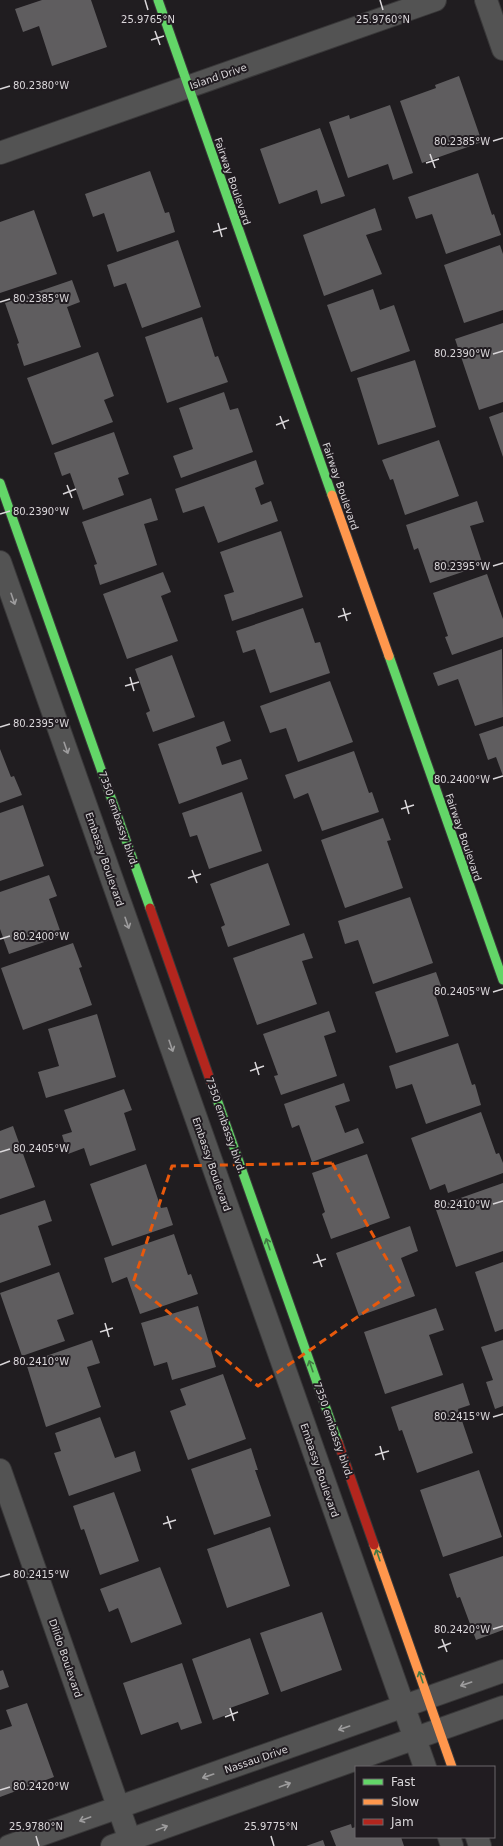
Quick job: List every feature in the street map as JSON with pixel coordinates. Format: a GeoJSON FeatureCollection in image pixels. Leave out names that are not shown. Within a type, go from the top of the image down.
{"type":"FeatureCollection","features":[{"type":"Feature","properties":{"kind":"street","name":"Fairway Boulevard"},"geometry":{"type":"LineString","coordinates":[[158,0],[503,980]]}},
{"type":"Feature","properties":{"kind":"street","name":"Island Drive"},"geometry":{"type":"LineString","coordinates":[[0,153],[436,0]]}},
{"type":"Feature","properties":{"kind":"street"},"geometry":{"type":"LineString","coordinates":[[486,0],[503,49]]}},
{"type":"Feature","properties":{"kind":"street","name":"7350 embassy blvd."},"geometry":{"type":"LineString","coordinates":[[0,483],[452,1766]]}},
{"type":"Feature","properties":{"kind":"street","name":"Embassy Boulevard"},"geometry":{"type":"LineString","coordinates":[[0,562],[425,1766]]}},
{"type":"Feature","properties":{"kind":"street","name":"Dilido Boulevard"},"geometry":{"type":"LineString","coordinates":[[0,1470],[118,1808],[124,1844]]}},
{"type":"Feature","properties":{"kind":"street","name":"Nassau Drive"},"geometry":{"type":"LineString","coordinates":[[10,1846],[503,1671]]}},
{"type":"Feature","properties":{"kind":"street"},"geometry":{"type":"LineString","coordinates":[[124,1844],[503,1708]]}},
{"type":"Feature","properties":{"kind":"highlighted area"},"geometry":{"type":"Polygon","coordinates":[[[332,1163],[402,1286],[258,1386],[133,1283],[172,1166],[332,1163]]]}},
{"type":"Feature","properties":{"kind":"building"},"geometry":{"type":"Polygon","coordinates":[[[42,0],[91,0],[107,47],[52,66],[39,26],[23,32],[15,9],[42,0]]]}},
{"type":"Feature","properties":{"kind":"building"},"geometry":{"type":"Polygon","coordinates":[[[459,76],[482,142],[422,163],[400,101],[436,88],[435,85],[459,76]]]}},
{"type":"Feature","properties":{"kind":"building"},"geometry":{"type":"Polygon","coordinates":[[[390,105],[413,173],[393,180],[388,164],[348,178],[329,122],[349,115],[350,119],[390,105]]]}},
{"type":"Feature","properties":{"kind":"building"},"geometry":{"type":"Polygon","coordinates":[[[320,128],[345,196],[321,204],[317,190],[279,204],[260,149],[320,128]]]}},
{"type":"Feature","properties":{"kind":"building"},"geometry":{"type":"Polygon","coordinates":[[[150,171],[165,213],[169,212],[175,232],[117,252],[104,213],[93,217],[85,194],[150,171]]]}},
{"type":"Feature","properties":{"kind":"building"},"geometry":{"type":"Polygon","coordinates":[[[478,173],[492,215],[494,214],[501,235],[446,254],[432,214],[416,219],[408,197],[478,173]]]}},
{"type":"Feature","properties":{"kind":"building"},"geometry":{"type":"Polygon","coordinates":[[[375,208],[382,230],[366,235],[382,274],[324,296],[303,235],[375,208]]]}},
{"type":"Feature","properties":{"kind":"building"},"geometry":{"type":"Polygon","coordinates":[[[34,210],[57,274],[0,293],[0,222],[34,210]]]}},
{"type":"Feature","properties":{"kind":"building"},"geometry":{"type":"Polygon","coordinates":[[[178,240],[201,307],[142,328],[126,283],[114,287],[107,265],[178,240]]]}},
{"type":"Feature","properties":{"kind":"building"},"geometry":{"type":"Polygon","coordinates":[[[500,245],[503,254],[503,310],[464,323],[444,265],[500,245]]]}},
{"type":"Feature","properties":{"kind":"building"},"geometry":{"type":"Polygon","coordinates":[[[72,280],[80,302],[67,307],[81,347],[24,366],[17,344],[19,343],[5,303],[72,280]]]}},
{"type":"Feature","properties":{"kind":"building"},"geometry":{"type":"Polygon","coordinates":[[[373,289],[380,310],[394,305],[410,351],[351,372],[327,305],[373,289]]]}},
{"type":"Feature","properties":{"kind":"building"},"geometry":{"type":"Polygon","coordinates":[[[202,317],[215,357],[218,356],[228,382],[167,403],[145,337],[202,317]]]}},
{"type":"Feature","properties":{"kind":"building"},"geometry":{"type":"Polygon","coordinates":[[[503,323],[503,402],[479,410],[455,339],[503,323]]]}},
{"type":"Feature","properties":{"kind":"building"},"geometry":{"type":"Polygon","coordinates":[[[98,352],[114,396],[104,400],[113,422],[52,445],[27,378],[98,352]]]}},
{"type":"Feature","properties":{"kind":"building"},"geometry":{"type":"Polygon","coordinates":[[[415,360],[436,427],[378,445],[357,378],[415,360]]]}},
{"type":"Feature","properties":{"kind":"building"},"geometry":{"type":"Polygon","coordinates":[[[224,392],[230,410],[238,408],[253,452],[181,478],[173,456],[193,449],[179,408],[224,392]]]}},
{"type":"Feature","properties":{"kind":"building"},"geometry":{"type":"Polygon","coordinates":[[[503,412],[503,457],[489,417],[503,412]]]}},
{"type":"Feature","properties":{"kind":"building"},"geometry":{"type":"Polygon","coordinates":[[[114,432],[129,474],[118,478],[124,495],[83,510],[70,473],[62,476],[54,453],[114,432]]]}},
{"type":"Feature","properties":{"kind":"building"},"geometry":{"type":"Polygon","coordinates":[[[439,440],[459,496],[405,515],[393,479],[390,480],[382,460],[439,440]]]}},
{"type":"Feature","properties":{"kind":"building"},"geometry":{"type":"Polygon","coordinates":[[[256,460],[264,484],[255,488],[261,505],[271,501],[278,521],[218,543],[204,506],[183,513],[175,489],[256,460]]]}},
{"type":"Feature","properties":{"kind":"building"},"geometry":{"type":"Polygon","coordinates":[[[151,498],[158,520],[144,524],[157,565],[100,585],[94,565],[97,564],[82,522],[151,498]]]}},
{"type":"Feature","properties":{"kind":"building"},"geometry":{"type":"Polygon","coordinates":[[[477,501],[484,522],[470,526],[483,565],[430,583],[418,548],[414,550],[406,525],[477,501]]]}},
{"type":"Feature","properties":{"kind":"building"},"geometry":{"type":"Polygon","coordinates":[[[281,531],[303,597],[232,621],[224,595],[234,592],[220,552],[281,531]]]}},
{"type":"Feature","properties":{"kind":"building"},"geometry":{"type":"Polygon","coordinates":[[[163,572],[171,592],[161,596],[178,641],[127,659],[103,594],[163,572]]]}},
{"type":"Feature","properties":{"kind":"building"},"geometry":{"type":"Polygon","coordinates":[[[487,574],[503,619],[503,637],[452,655],[445,637],[448,636],[433,593],[487,574]]]}},
{"type":"Feature","properties":{"kind":"building"},"geometry":{"type":"Polygon","coordinates":[[[303,608],[315,643],[320,642],[330,673],[270,693],[255,649],[243,653],[236,631],[303,608]]]}},
{"type":"Feature","properties":{"kind":"building"},"geometry":{"type":"Polygon","coordinates":[[[502,649],[503,717],[475,726],[458,679],[438,686],[433,673],[502,649]]]}},
{"type":"Feature","properties":{"kind":"building"},"geometry":{"type":"Polygon","coordinates":[[[172,655],[195,717],[153,732],[146,713],[150,711],[135,669],[172,655]]]}},
{"type":"Feature","properties":{"kind":"building"},"geometry":{"type":"Polygon","coordinates":[[[330,681],[353,742],[298,762],[286,728],[270,733],[260,706],[330,681]]]}},
{"type":"Feature","properties":{"kind":"building"},"geometry":{"type":"Polygon","coordinates":[[[224,721],[231,741],[216,747],[222,765],[241,759],[248,779],[179,804],[158,744],[224,721]]]}},
{"type":"Feature","properties":{"kind":"building"},"geometry":{"type":"Polygon","coordinates":[[[503,726],[503,776],[496,757],[488,760],[479,734],[503,726]]]}},
{"type":"Feature","properties":{"kind":"building"},"geometry":{"type":"Polygon","coordinates":[[[0,749],[11,777],[14,776],[22,795],[0,803],[0,749]]]}},
{"type":"Feature","properties":{"kind":"building"},"geometry":{"type":"Polygon","coordinates":[[[354,751],[369,793],[372,792],[379,812],[322,831],[308,793],[294,799],[285,775],[354,751]]]}},
{"type":"Feature","properties":{"kind":"building"},"geometry":{"type":"Polygon","coordinates":[[[242,792],[262,851],[209,869],[197,835],[190,837],[182,813],[242,792]]]}},
{"type":"Feature","properties":{"kind":"building"},"geometry":{"type":"Polygon","coordinates":[[[23,805],[44,866],[0,881],[0,813],[23,805]]]}},
{"type":"Feature","properties":{"kind":"building"},"geometry":{"type":"Polygon","coordinates":[[[383,818],[391,840],[387,841],[403,888],[345,908],[321,840],[383,818]]]}},
{"type":"Feature","properties":{"kind":"building"},"geometry":{"type":"Polygon","coordinates":[[[268,863],[290,925],[228,947],[221,927],[225,925],[210,884],[268,863]]]}},
{"type":"Feature","properties":{"kind":"building"},"geometry":{"type":"Polygon","coordinates":[[[49,875],[57,896],[49,899],[62,936],[9,954],[0,929],[0,892],[49,875]]]}},
{"type":"Feature","properties":{"kind":"building"},"geometry":{"type":"Polygon","coordinates":[[[410,897],[433,963],[373,984],[358,940],[345,944],[338,921],[410,897]]]}},
{"type":"Feature","properties":{"kind":"building"},"geometry":{"type":"Polygon","coordinates":[[[304,933],[313,958],[302,961],[317,1004],[257,1025],[233,958],[304,933]]]}},
{"type":"Feature","properties":{"kind":"building"},"geometry":{"type":"Polygon","coordinates":[[[73,943],[82,967],[79,968],[92,1005],[23,1030],[1,968],[73,943]]]}},
{"type":"Feature","properties":{"kind":"building"},"geometry":{"type":"Polygon","coordinates":[[[436,972],[444,994],[436,997],[449,1036],[396,1053],[375,992],[436,972]]]}},
{"type":"Feature","properties":{"kind":"building"},"geometry":{"type":"Polygon","coordinates":[[[329,1011],[336,1032],[324,1036],[337,1076],[281,1095],[274,1076],[278,1075],[263,1034],[329,1011]]]}},
{"type":"Feature","properties":{"kind":"building"},"geometry":{"type":"Polygon","coordinates":[[[97,1014],[116,1077],[46,1098],[38,1072],[59,1066],[48,1029],[97,1014]]]}},
{"type":"Feature","properties":{"kind":"building"},"geometry":{"type":"Polygon","coordinates":[[[458,1043],[472,1085],[475,1084],[481,1105],[426,1124],[412,1084],[396,1089],[389,1066],[458,1043]]]}},
{"type":"Feature","properties":{"kind":"building"},"geometry":{"type":"Polygon","coordinates":[[[344,1083],[350,1101],[335,1106],[345,1133],[358,1128],[364,1143],[312,1162],[299,1125],[292,1128],[284,1104],[344,1083]]]}},
{"type":"Feature","properties":{"kind":"building"},"geometry":{"type":"Polygon","coordinates":[[[124,1089],[132,1110],[124,1113],[136,1150],[90,1166],[84,1148],[68,1154],[62,1135],[72,1132],[64,1110],[124,1089]]]}},
{"type":"Feature","properties":{"kind":"building"},"geometry":{"type":"Polygon","coordinates":[[[481,1112],[496,1154],[499,1153],[503,1163],[503,1173],[448,1193],[445,1184],[430,1190],[411,1138],[481,1112]]]}},
{"type":"Feature","properties":{"kind":"building"},"geometry":{"type":"Polygon","coordinates":[[[13,1126],[35,1187],[0,1199],[0,1131],[13,1126]]]}},
{"type":"Feature","properties":{"kind":"building"},"geometry":{"type":"Polygon","coordinates":[[[367,1154],[390,1218],[331,1239],[322,1214],[325,1212],[312,1173],[367,1154]]]}},
{"type":"Feature","properties":{"kind":"building"},"geometry":{"type":"Polygon","coordinates":[[[146,1164],[161,1208],[167,1207],[173,1225],[112,1246],[90,1184],[146,1164]]]}},
{"type":"Feature","properties":{"kind":"building"},"geometry":{"type":"Polygon","coordinates":[[[503,1183],[503,1251],[456,1267],[435,1207],[503,1183]]]}},
{"type":"Feature","properties":{"kind":"building"},"geometry":{"type":"Polygon","coordinates":[[[45,1200],[52,1221],[38,1226],[51,1265],[0,1283],[0,1215],[45,1200]]]}},
{"type":"Feature","properties":{"kind":"building"},"geometry":{"type":"Polygon","coordinates":[[[410,1226],[418,1251],[401,1258],[415,1296],[359,1316],[336,1253],[410,1226]]]}},
{"type":"Feature","properties":{"kind":"building"},"geometry":{"type":"Polygon","coordinates":[[[174,1234],[188,1275],[191,1274],[198,1294],[140,1314],[127,1277],[112,1283],[104,1258],[174,1234]]]}},
{"type":"Feature","properties":{"kind":"building"},"geometry":{"type":"Polygon","coordinates":[[[503,1262],[503,1329],[495,1332],[475,1272],[503,1262]]]}},
{"type":"Feature","properties":{"kind":"building"},"geometry":{"type":"Polygon","coordinates":[[[59,1272],[74,1314],[57,1320],[65,1341],[22,1356],[0,1293],[59,1272]]]}},
{"type":"Feature","properties":{"kind":"building"},"geometry":{"type":"Polygon","coordinates":[[[198,1306],[216,1367],[172,1380],[167,1362],[154,1366],[141,1323],[198,1306]]]}},
{"type":"Feature","properties":{"kind":"building"},"geometry":{"type":"Polygon","coordinates":[[[436,1308],[444,1330],[429,1335],[443,1375],[385,1394],[364,1332],[436,1308]]]}},
{"type":"Feature","properties":{"kind":"building"},"geometry":{"type":"Polygon","coordinates":[[[92,1340],[100,1363],[87,1367],[101,1407],[46,1427],[26,1363],[92,1340]]]}},
{"type":"Feature","properties":{"kind":"building"},"geometry":{"type":"Polygon","coordinates":[[[503,1340],[503,1406],[495,1409],[486,1382],[493,1380],[481,1347],[503,1340]]]}},
{"type":"Feature","properties":{"kind":"building"},"geometry":{"type":"Polygon","coordinates":[[[223,1374],[246,1439],[188,1460],[170,1411],[186,1405],[180,1389],[223,1374]]]}},
{"type":"Feature","properties":{"kind":"building"},"geometry":{"type":"Polygon","coordinates":[[[463,1383],[470,1405],[458,1409],[473,1453],[417,1473],[402,1430],[399,1431],[391,1407],[463,1383]]]}},
{"type":"Feature","properties":{"kind":"building"},"geometry":{"type":"Polygon","coordinates":[[[100,1417],[115,1458],[135,1451],[141,1471],[69,1496],[54,1453],[61,1451],[55,1433],[100,1417]]]}},
{"type":"Feature","properties":{"kind":"building"},"geometry":{"type":"Polygon","coordinates":[[[251,1448],[258,1470],[255,1470],[271,1516],[214,1535],[191,1469],[251,1448]]]}},
{"type":"Feature","properties":{"kind":"building"},"geometry":{"type":"Polygon","coordinates":[[[479,1470],[502,1537],[443,1557],[420,1490],[479,1470]]]}},
{"type":"Feature","properties":{"kind":"building"},"geometry":{"type":"Polygon","coordinates":[[[114,1492],[139,1561],[100,1575],[84,1529],[81,1530],[73,1506],[114,1492]]]}},
{"type":"Feature","properties":{"kind":"building"},"geometry":{"type":"Polygon","coordinates":[[[270,1527],[290,1586],[227,1608],[207,1549],[270,1527]]]}},
{"type":"Feature","properties":{"kind":"building"},"geometry":{"type":"Polygon","coordinates":[[[503,1556],[503,1630],[476,1640],[460,1597],[457,1598],[449,1574],[503,1556]]]}},
{"type":"Feature","properties":{"kind":"building"},"geometry":{"type":"Polygon","coordinates":[[[160,1567],[182,1624],[131,1643],[118,1608],[109,1612],[100,1589],[160,1567]]]}},
{"type":"Feature","properties":{"kind":"building"},"geometry":{"type":"Polygon","coordinates":[[[322,1612],[342,1670],[281,1692],[260,1633],[322,1612]]]}},
{"type":"Feature","properties":{"kind":"building"},"geometry":{"type":"Polygon","coordinates":[[[250,1638],[269,1694],[230,1708],[232,1713],[213,1720],[192,1659],[250,1638]]]}},
{"type":"Feature","properties":{"kind":"building"},"geometry":{"type":"Polygon","coordinates":[[[182,1663],[202,1723],[181,1730],[178,1722],[141,1735],[123,1683],[182,1663]]]}},
{"type":"Feature","properties":{"kind":"building"},"geometry":{"type":"Polygon","coordinates":[[[3,1670],[9,1687],[0,1690],[0,1671],[3,1670]]]}},
{"type":"Feature","properties":{"kind":"building"},"geometry":{"type":"Polygon","coordinates":[[[27,1703],[54,1777],[0,1797],[0,1730],[12,1726],[6,1710],[27,1703]]]}},
{"type":"Feature","properties":{"kind":"building"},"geometry":{"type":"Polygon","coordinates":[[[351,1824],[352,1828],[355,1827],[355,1838],[401,1838],[404,1846],[336,1846],[330,1831],[351,1824]]]}},
{"type":"Feature","properties":{"kind":"building"},"geometry":{"type":"Polygon","coordinates":[[[323,1840],[325,1846],[306,1846],[323,1840]]]}},
{"type":"Feature","properties":{"kind":"traffic: fast"},"geometry":{"type":"LineString","coordinates":[[158,0],[332,495]]}},
{"type":"Feature","properties":{"kind":"traffic: fast"},"geometry":{"type":"LineString","coordinates":[[0,483],[150,908]]}},
{"type":"Feature","properties":{"kind":"traffic: fast"},"geometry":{"type":"LineString","coordinates":[[389,656],[503,980]]}},
{"type":"Feature","properties":{"kind":"traffic: fast"},"geometry":{"type":"LineString","coordinates":[[214,1091],[338,1442]]}},
{"type":"Feature","properties":{"kind":"traffic: slow"},"geometry":{"type":"LineString","coordinates":[[332,495],[389,656]]}},
{"type":"Feature","properties":{"kind":"traffic: slow"},"geometry":{"type":"LineString","coordinates":[[374,1545],[452,1766]]}},
{"type":"Feature","properties":{"kind":"traffic: jam"},"geometry":{"type":"LineString","coordinates":[[150,908],[214,1091]]}},
{"type":"Feature","properties":{"kind":"traffic: jam"},"geometry":{"type":"LineString","coordinates":[[338,1442],[374,1545]]}}]}
